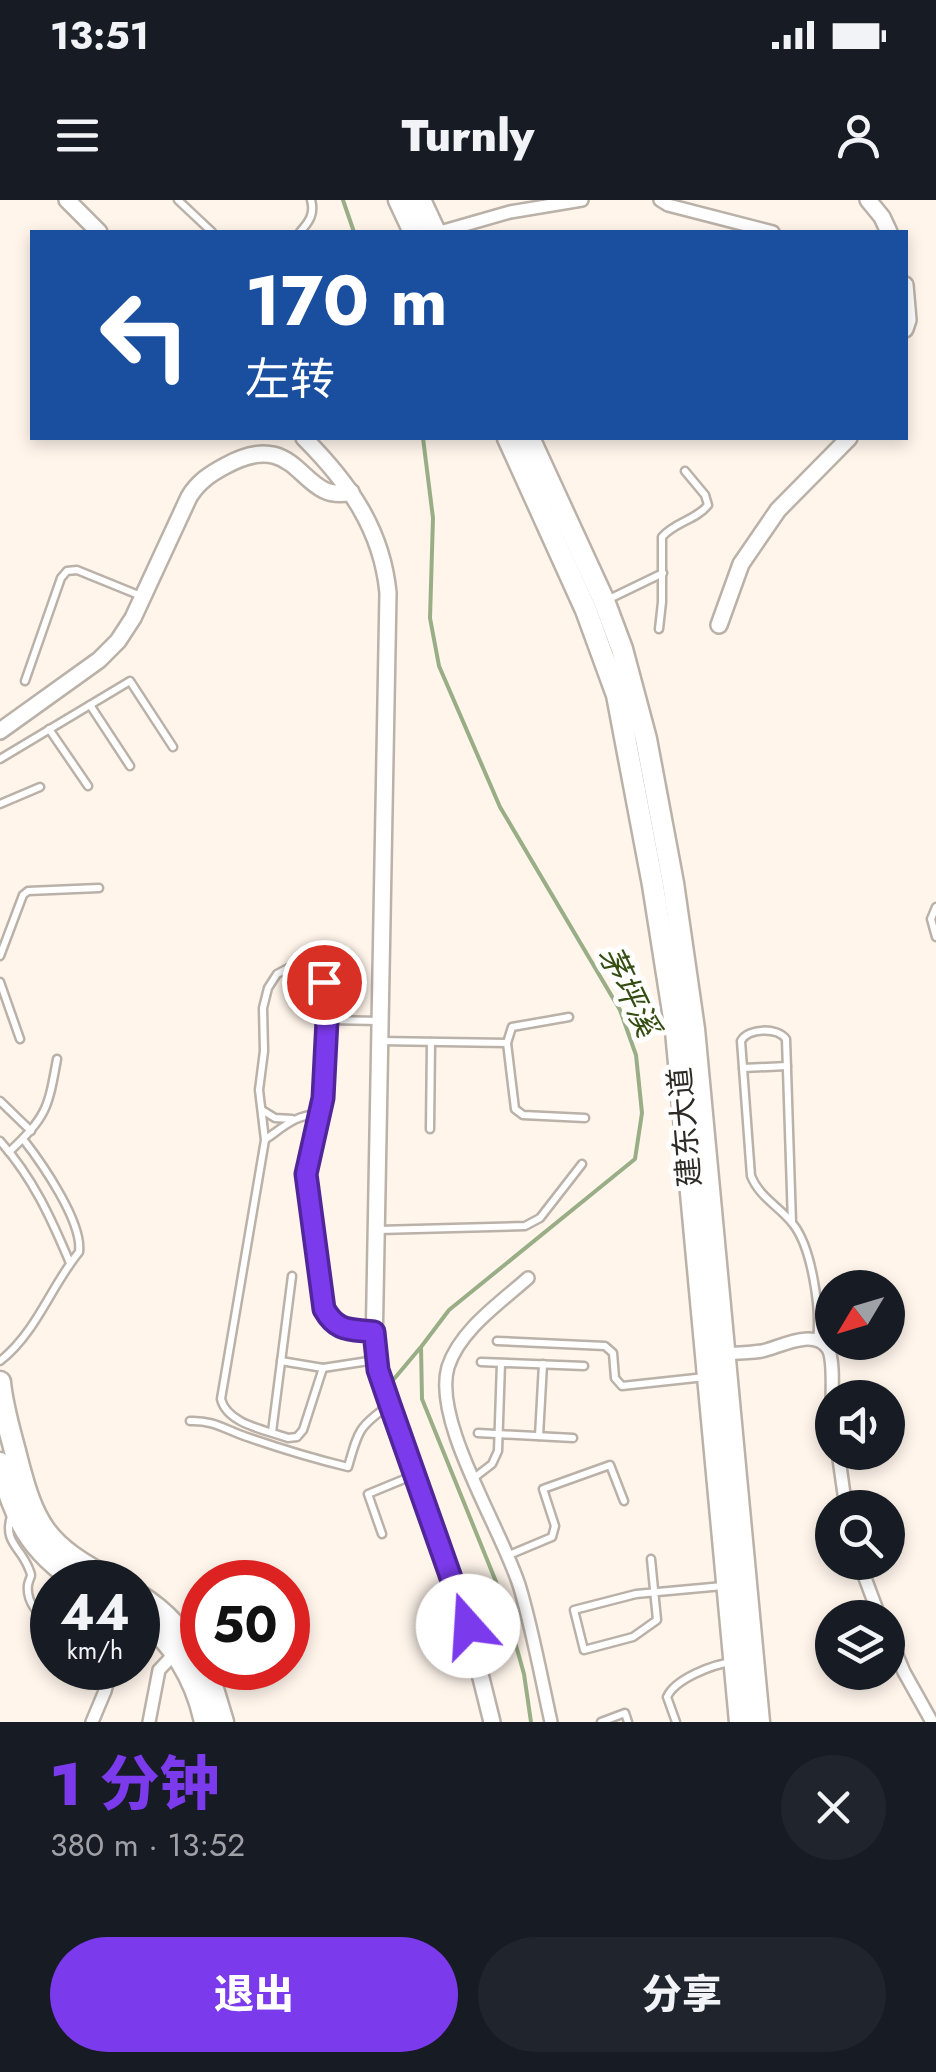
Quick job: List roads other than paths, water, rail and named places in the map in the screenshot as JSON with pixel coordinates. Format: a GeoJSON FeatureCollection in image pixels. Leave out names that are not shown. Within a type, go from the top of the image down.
{"type":"FeatureCollection","features":[{"type":"Feature","properties":{"kind":"highway"},"geometry":{"type":"LineString","coordinates":[[399,200],[413,230]]}},
{"type":"Feature","properties":{"kind":"highway"},"geometry":{"type":"LineString","coordinates":[[420,200],[436,230]]}},
{"type":"Feature","properties":{"kind":"highway","name":"建东大道"},"geometry":{"type":"LineString","coordinates":[[509,440],[592,624],[617,695],[627,739],[676,1031],[759,1722]]}},
{"type":"Feature","properties":{"kind":"highway","name":"建东大道"},"geometry":{"type":"LineString","coordinates":[[530,440],[604,601],[634,692],[676,901],[694,1029],[727,1586],[740,1722]]}},
{"type":"Feature","properties":{"kind":"highway"},"geometry":{"type":"LineString","coordinates":[[0,1382],[24,1487],[48,1535],[75,1560]]}},
{"type":"Feature","properties":{"kind":"highway"},"geometry":{"type":"LineString","coordinates":[[0,1463],[23,1529],[49,1560]]}},
{"type":"Feature","properties":{"kind":"highway"},"geometry":{"type":"LineString","coordinates":[[160,1612],[180,1644]]}},
{"type":"Feature","properties":{"kind":"highway"},"geometry":{"type":"LineString","coordinates":[[195,1690],[205,1722]]}},
{"type":"Feature","properties":{"kind":"highway"},"geometry":{"type":"LineString","coordinates":[[213,1690],[223,1722]]}},
{"type":"Feature","properties":{"kind":"main road"},"geometry":{"type":"LineString","coordinates":[[66,200],[97,230]]}},
{"type":"Feature","properties":{"kind":"main road"},"geometry":{"type":"LineString","coordinates":[[868,200],[888,230]]}},
{"type":"Feature","properties":{"kind":"main road"},"geometry":{"type":"LineString","coordinates":[[306,440],[351,492],[373,530],[388,593],[376,1360],[468,1626],[492,1722]]}},
{"type":"Feature","properties":{"kind":"main road"},"geometry":{"type":"LineString","coordinates":[[719,625],[741,564],[778,510],[848,440]]}},
{"type":"Feature","properties":{"kind":"main road"},"geometry":{"type":"LineString","coordinates":[[0,731],[109,652],[126,630],[193,490],[204,479],[237,460],[258,453],[272,454],[333,494],[351,492]]}},
{"type":"Feature","properties":{"kind":"street"},"geometry":{"type":"LineString","coordinates":[[444,230],[548,202],[582,200]]}},
{"type":"Feature","properties":{"kind":"street"},"geometry":{"type":"LineString","coordinates":[[660,200],[765,230]]}},
{"type":"Feature","properties":{"kind":"street"},"geometry":{"type":"LineString","coordinates":[[528,1278],[468,1333],[452,1357],[445,1386],[457,1442],[509,1555],[551,1722]]}},
{"type":"Feature","properties":{"kind":"street"},"geometry":{"type":"LineString","coordinates":[[716,1366],[782,1343],[815,1341]]}},
{"type":"Feature","properties":{"kind":"street"},"geometry":{"type":"LineString","coordinates":[[148,1722],[159,1670],[180,1649]]}},
{"type":"Feature","properties":{"kind":"street"},"geometry":{"type":"LineString","coordinates":[[905,1674],[932,1722]]}},
{"type":"Feature","properties":{"kind":"street"},"geometry":{"type":"LineString","coordinates":[[92,1722],[105,1690]]}},
{"type":"Feature","properties":{"kind":"lane"},"geometry":{"type":"LineString","coordinates":[[178,200],[210,230]]}},
{"type":"Feature","properties":{"kind":"lane"},"geometry":{"type":"LineString","coordinates":[[302,230],[310,219],[312,200]]}},
{"type":"Feature","properties":{"kind":"lane"},"geometry":{"type":"LineString","coordinates":[[660,629],[662,537],[708,505],[705,495],[685,471]]}},
{"type":"Feature","properties":{"kind":"lane"},"geometry":{"type":"LineString","coordinates":[[25,681],[67,570],[77,570],[143,596]]}},
{"type":"Feature","properties":{"kind":"lane"},"geometry":{"type":"LineString","coordinates":[[604,601],[663,573]]}},
{"type":"Feature","properties":{"kind":"lane"},"geometry":{"type":"LineString","coordinates":[[0,759],[130,681],[172,747]]}},
{"type":"Feature","properties":{"kind":"lane"},"geometry":{"type":"LineString","coordinates":[[89,704],[130,766]]}},
{"type":"Feature","properties":{"kind":"lane"},"geometry":{"type":"LineString","coordinates":[[49,729],[88,786]]}},
{"type":"Feature","properties":{"kind":"lane"},"geometry":{"type":"LineString","coordinates":[[0,804],[40,787]]}},
{"type":"Feature","properties":{"kind":"lane"},"geometry":{"type":"LineString","coordinates":[[0,956],[23,895],[28,891],[99,888]]}},
{"type":"Feature","properties":{"kind":"lane"},"geometry":{"type":"LineString","coordinates":[[936,907],[931,924],[936,937]]}},
{"type":"Feature","properties":{"kind":"lane"},"geometry":{"type":"LineString","coordinates":[[323,1368],[303,1430],[297,1437],[288,1438],[233,1418],[224,1409],[221,1399],[265,1140],[259,1090],[264,1051],[263,1008],[268,988],[278,974],[292,966],[308,964],[320,969],[324,982],[327,1020],[320,1114],[306,1174],[324,1309],[332,1322],[345,1328],[374,1332]]}},
{"type":"Feature","properties":{"kind":"lane"},"geometry":{"type":"LineString","coordinates":[[0,982],[20,1039]]}},
{"type":"Feature","properties":{"kind":"lane"},"geometry":{"type":"LineString","coordinates":[[569,1017],[512,1027],[507,1043],[516,1109],[522,1115],[584,1118]]}},
{"type":"Feature","properties":{"kind":"lane"},"geometry":{"type":"LineString","coordinates":[[327,1020],[380,1021]]}},
{"type":"Feature","properties":{"kind":"lane"},"geometry":{"type":"LineString","coordinates":[[792,1224],[786,1040],[777,1032],[748,1032],[741,1041],[751,1176],[761,1194],[792,1224],[803,1244],[815,1300]]}},
{"type":"Feature","properties":{"kind":"lane"},"geometry":{"type":"LineString","coordinates":[[379,1041],[507,1043]]}},
{"type":"Feature","properties":{"kind":"lane"},"geometry":{"type":"LineString","coordinates":[[430,1130],[431,1042]]}},
{"type":"Feature","properties":{"kind":"lane"},"geometry":{"type":"LineString","coordinates":[[9,1152],[31,1131],[47,1106],[57,1058]]}},
{"type":"Feature","properties":{"kind":"lane"},"geometry":{"type":"LineString","coordinates":[[743,1068],[787,1066]]}},
{"type":"Feature","properties":{"kind":"lane"},"geometry":{"type":"LineString","coordinates":[[0,1102],[31,1131]]}},
{"type":"Feature","properties":{"kind":"lane"},"geometry":{"type":"LineString","coordinates":[[261,1109],[275,1118],[294,1119]]}},
{"type":"Feature","properties":{"kind":"lane"},"geometry":{"type":"LineString","coordinates":[[265,1140],[294,1119],[320,1114]]}},
{"type":"Feature","properties":{"kind":"lane"},"geometry":{"type":"LineString","coordinates":[[0,1361],[24,1336],[79,1252],[78,1236],[54,1184],[23,1139]]}},
{"type":"Feature","properties":{"kind":"lane"},"geometry":{"type":"LineString","coordinates":[[0,1142],[42,1199],[70,1263]]}},
{"type":"Feature","properties":{"kind":"lane"},"geometry":{"type":"LineString","coordinates":[[376,1230],[525,1226],[540,1218],[582,1164]]}},
{"type":"Feature","properties":{"kind":"lane"},"geometry":{"type":"LineString","coordinates":[[272,1432],[292,1276]]}},
{"type":"Feature","properties":{"kind":"lane"},"geometry":{"type":"LineString","coordinates":[[497,1340],[605,1346],[613,1353],[615,1378],[622,1386],[716,1366]]}},
{"type":"Feature","properties":{"kind":"lane"},"geometry":{"type":"LineString","coordinates":[[281,1361],[323,1368],[376,1360]]}},
{"type":"Feature","properties":{"kind":"lane"},"geometry":{"type":"LineString","coordinates":[[481,1362],[584,1366]]}},
{"type":"Feature","properties":{"kind":"lane"},"geometry":{"type":"LineString","coordinates":[[474,1478],[496,1458],[501,1363]]}},
{"type":"Feature","properties":{"kind":"lane"},"geometry":{"type":"LineString","coordinates":[[539,1436],[543,1364]]}},
{"type":"Feature","properties":{"kind":"lane"},"geometry":{"type":"LineString","coordinates":[[190,1420],[216,1423],[275,1447],[348,1468],[358,1433],[366,1421],[390,1405]]}},
{"type":"Feature","properties":{"kind":"lane"},"geometry":{"type":"LineString","coordinates":[[478,1433],[572,1438]]}},
{"type":"Feature","properties":{"kind":"lane"},"geometry":{"type":"LineString","coordinates":[[509,1555],[552,1537],[556,1526],[543,1488],[610,1464],[624,1501]]}},
{"type":"Feature","properties":{"kind":"lane"},"geometry":{"type":"LineString","coordinates":[[382,1534],[368,1494],[415,1474]]}},
{"type":"Feature","properties":{"kind":"lane"},"geometry":{"type":"LineString","coordinates":[[15,1511],[9,1521],[9,1534],[30,1570],[30,1599]]}},
{"type":"Feature","properties":{"kind":"lane"},"geometry":{"type":"LineString","coordinates":[[651,1559],[654,1592],[656,1620],[633,1637],[584,1650],[574,1610],[636,1594],[654,1592],[727,1586]]}},
{"type":"Feature","properties":{"kind":"lane"},"geometry":{"type":"LineString","coordinates":[[676,1722],[667,1697],[670,1689],[709,1667],[734,1662]]}},
{"type":"Feature","properties":{"kind":"lane"},"geometry":{"type":"LineString","coordinates":[[601,1722],[624,1713],[628,1722]]}},
{"type":"Feature","properties":{"kind":"waterway","name":"茅坪溪"},"geometry":{"type":"LineString","coordinates":[[343,200],[353,230]]}},
{"type":"Feature","properties":{"kind":"waterway","name":"茅坪溪"},"geometry":{"type":"LineString","coordinates":[[423,440],[433,518],[430,618],[439,666],[500,807],[620,1010],[636,1055],[642,1113],[635,1159],[449,1310],[421,1347],[422,1399],[503,1599],[524,1674],[531,1722]]}},
{"type":"Feature","properties":{"kind":"waterway"},"geometry":{"type":"LineString","coordinates":[[394,1379],[420,1348]]}}]}
